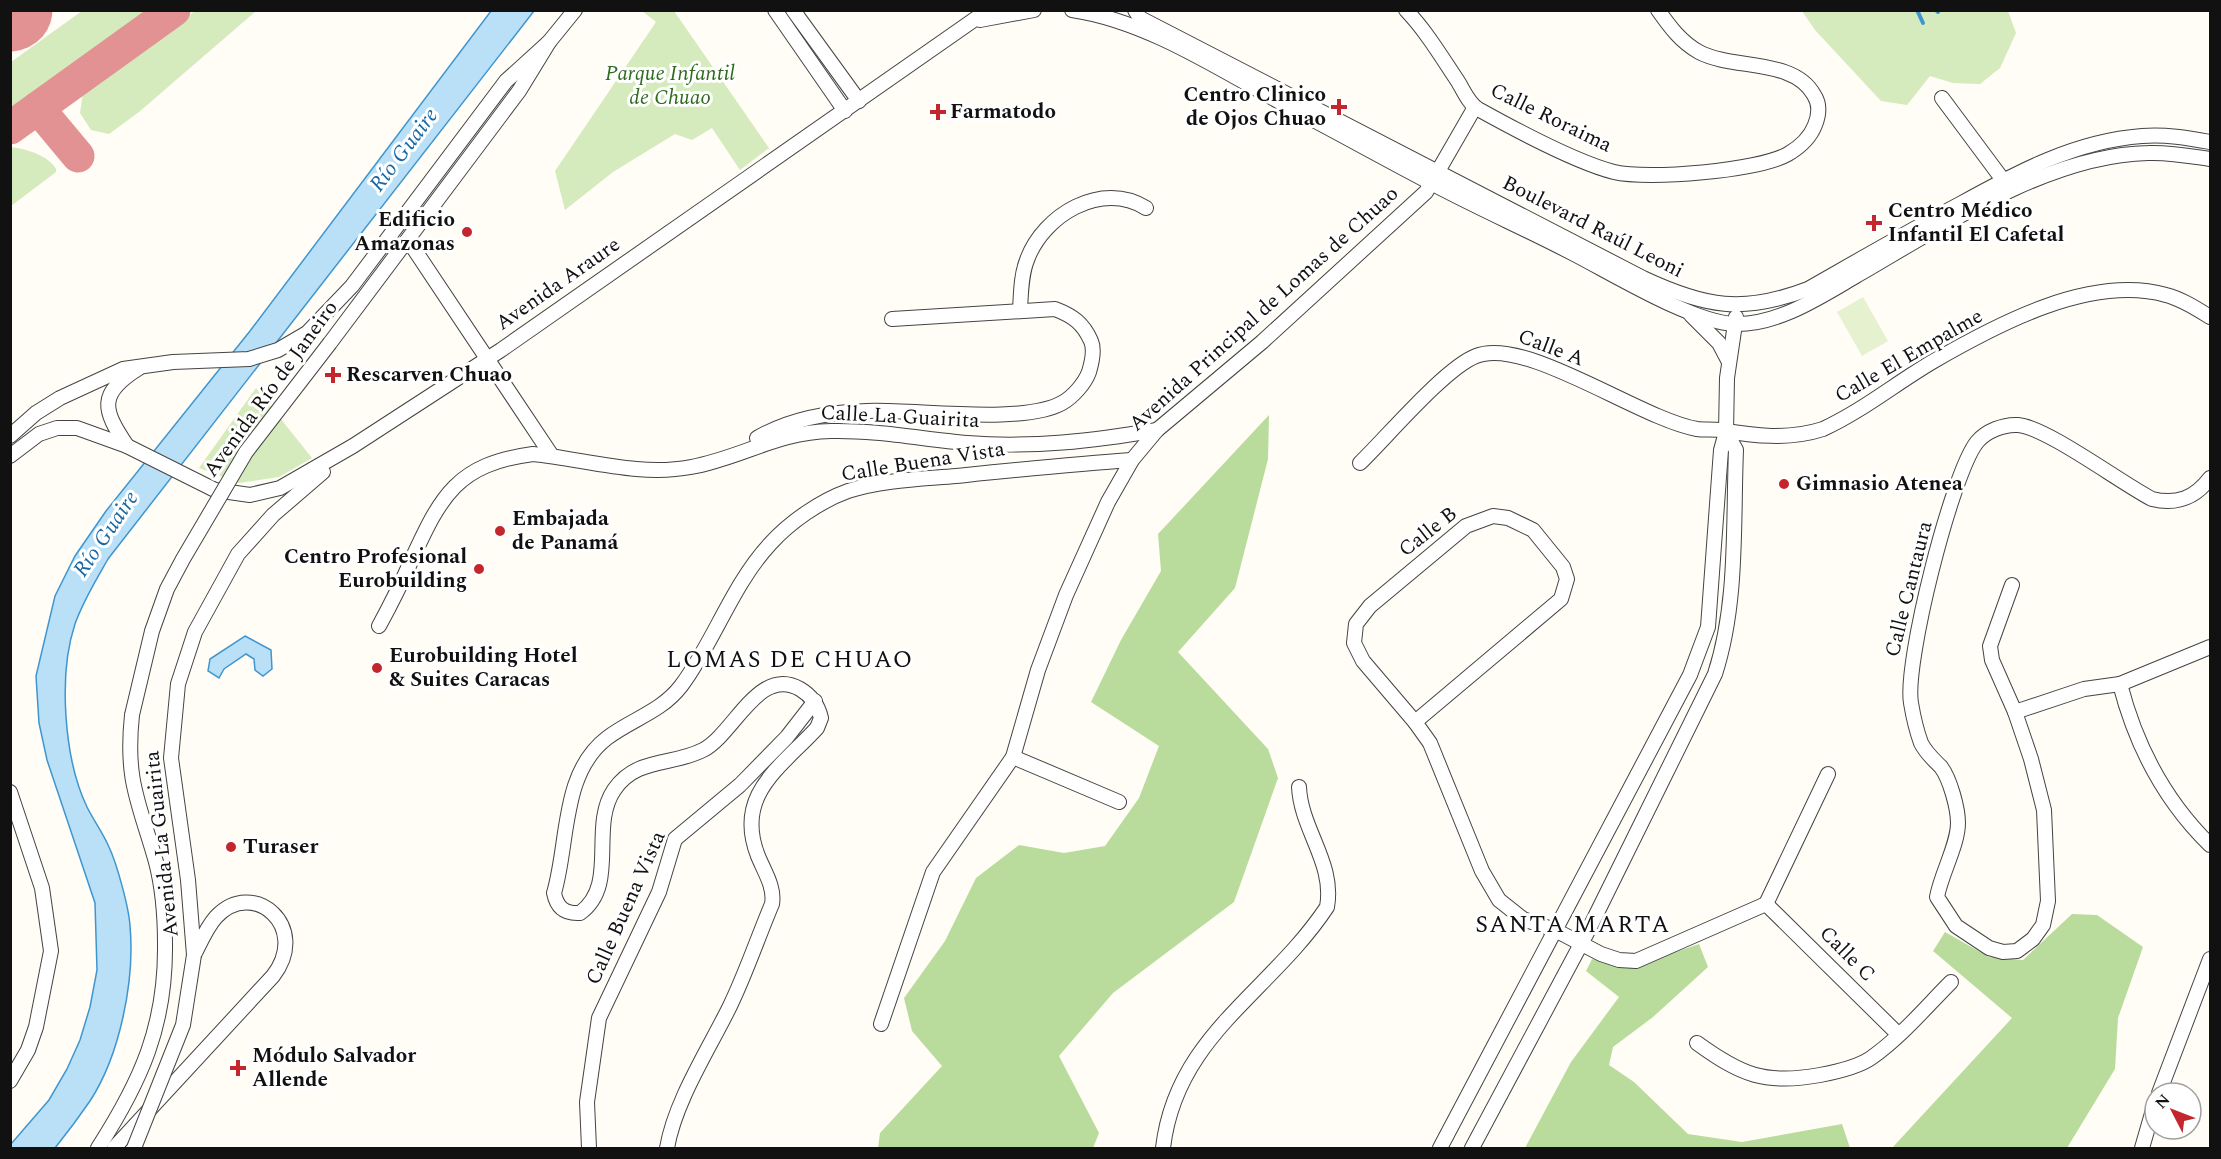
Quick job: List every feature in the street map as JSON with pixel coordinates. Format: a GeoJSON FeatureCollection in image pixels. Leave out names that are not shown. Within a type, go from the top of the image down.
{"type":"FeatureCollection","features":[{"type":"Feature","properties":{"kind":"street","name":"Avenida Río de Janeiro"},"geometry":{"type":"LineString","coordinates":[[98,1149],[143,1069],[157,1027],[164,989],[163,896],[130,771],[132,715],[152,631],[167,589],[246,452],[519,91],[549,42],[575,10]]}},
{"type":"Feature","properties":{"kind":"street"},"geometry":{"type":"LineString","coordinates":[[775,10],[845,111]]}},
{"type":"Feature","properties":{"kind":"street"},"geometry":{"type":"LineString","coordinates":[[793,10],[859,101]]}},
{"type":"Feature","properties":{"kind":"street","name":"Avenida Araure"},"geometry":{"type":"LineString","coordinates":[[10,456],[39,434],[67,427],[87,431],[128,446],[206,488],[230,494],[263,494],[295,481],[488,358],[988,10]]}},
{"type":"Feature","properties":{"kind":"street"},"geometry":{"type":"LineString","coordinates":[[970,23],[992,16],[1035,10]]}},
{"type":"Feature","properties":{"kind":"street","name":"Boulevard Raúl Leoni"},"geometry":{"type":"LineString","coordinates":[[1072,10],[1114,19],[1155,36],[1434,177],[1659,285],[1690,297],[1737,306],[1781,299],[1808,289],[2003,180],[2064,153],[2116,139],[2174,136],[2211,142]]}},
{"type":"Feature","properties":{"kind":"street","name":"Calle Roraima"},"geometry":{"type":"LineString","coordinates":[[1406,10],[1421,27],[1475,107],[1584,161],[1614,172],[1640,175],[1713,171],[1769,161],[1787,155],[1811,135],[1819,107],[1807,84],[1779,69],[1719,60],[1699,52],[1683,42],[1658,10]]}},
{"type":"Feature","properties":{"kind":"street","name":"Boulevard Raúl Leoni"},"geometry":{"type":"LineString","coordinates":[[1138,14],[1434,177],[1687,311],[1714,321],[1735,324],[1764,320],[1816,299],[1919,240],[2052,171],[2082,162],[2141,153],[2175,153],[2211,159]]}},
{"type":"Feature","properties":{"kind":"street"},"geometry":{"type":"LineString","coordinates":[[10,436],[36,413],[80,386],[123,369],[173,362],[249,360],[298,339],[333,308],[506,81],[549,42]]}},
{"type":"Feature","properties":{"kind":"street"},"geometry":{"type":"LineString","coordinates":[[1942,98],[2003,180]]}},
{"type":"Feature","properties":{"kind":"street","name":"Avenida Principal de Lomas de Chuao"},"geometry":{"type":"LineString","coordinates":[[881,1024],[933,872],[1013,757],[1038,670],[1066,595],[1108,502],[1132,460],[1157,430],[1271,334],[1426,192],[1475,107]]}},
{"type":"Feature","properties":{"kind":"street"},"geometry":{"type":"LineString","coordinates":[[1020,310],[1021,286],[1026,260],[1051,222],[1093,200],[1114,197],[1134,201],[1146,208]]}},
{"type":"Feature","properties":{"kind":"street"},"geometry":{"type":"LineString","coordinates":[[408,240],[552,456]]}},
{"type":"Feature","properties":{"kind":"street","name":"Calle El Empalme"},"geometry":{"type":"LineString","coordinates":[[1726,432],[1806,435],[1823,429],[1931,363],[1992,330],[2034,312],[2087,294],[2132,289],[2167,295],[2211,317]]}},
{"type":"Feature","properties":{"kind":"street"},"geometry":{"type":"LineString","coordinates":[[1440,1149],[1702,648],[1711,607],[1721,450],[1726,432],[1730,362],[1737,306]]}},
{"type":"Feature","properties":{"kind":"street"},"geometry":{"type":"LineString","coordinates":[[719,461],[791,422],[828,414],[868,411],[992,414],[1033,410],[1062,403],[1087,378],[1093,345],[1084,325],[1071,315],[1055,309],[892,319]]}},
{"type":"Feature","properties":{"kind":"street"},"geometry":{"type":"LineString","coordinates":[[1687,311],[1712,334],[1730,362]]}},
{"type":"Feature","properties":{"kind":"street","name":"Calle A"},"geometry":{"type":"LineString","coordinates":[[1360,464],[1459,364],[1487,351],[1519,354],[1696,429],[1726,432]]}},
{"type":"Feature","properties":{"kind":"street"},"geometry":{"type":"LineString","coordinates":[[128,446],[110,420],[108,405],[120,383],[142,366]]}},
{"type":"Feature","properties":{"kind":"street","name":"Calle Cantaura"},"geometry":{"type":"LineString","coordinates":[[2015,712],[2043,810],[2048,901],[2043,925],[2032,939],[2017,951],[2003,952],[1989,948],[1956,926],[1937,897],[1940,878],[1959,824],[1942,769],[1928,756],[1920,741],[1910,696],[1909,679],[1917,628],[1953,501],[1970,453],[1975,444],[1990,432],[2015,425],[2037,431],[2152,499],[2168,502],[2181,500],[2195,494],[2211,478]]}},
{"type":"Feature","properties":{"kind":"street","name":"Calle La Guairita"},"geometry":{"type":"LineString","coordinates":[[380,626],[432,515],[448,491],[463,478],[493,463],[533,454],[668,471],[719,461],[783,436],[831,431],[968,443],[1041,446],[1085,442],[1157,430]]}},
{"type":"Feature","properties":{"kind":"street"},"geometry":{"type":"LineString","coordinates":[[1472,1149],[1581,944],[1707,690],[1725,642],[1729,609],[1736,450],[1726,432]]}},
{"type":"Feature","properties":{"kind":"street","name":"Avenida La Guairita"},"geometry":{"type":"LineString","coordinates":[[134,1149],[176,1049],[188,1001],[194,955],[188,880],[171,758],[178,684],[188,650],[216,590],[249,540],[273,515],[353,446]]}},
{"type":"Feature","properties":{"kind":"street","name":"Calle Buena Vista"},"geometry":{"type":"LineString","coordinates":[[589,1149],[588,1102],[599,1018],[659,892],[675,839],[740,785],[787,737],[814,701],[792,685],[771,686],[749,703],[706,749],[647,764],[625,776],[613,791],[602,816],[600,886],[595,898],[580,913],[570,914],[556,903],[555,893],[564,855],[574,791],[578,775],[586,761],[606,739],[657,710],[671,698],[694,666],[709,638],[768,546],[819,505],[850,491],[917,479],[1030,467],[1132,460]]}},
{"type":"Feature","properties":{"kind":"street","name":"Calle B"},"geometry":{"type":"LineString","coordinates":[[1415,722],[1561,599],[1567,579],[1563,567],[1533,530],[1508,518],[1493,516],[1466,526],[1370,606],[1356,624],[1354,643],[1363,661],[1430,743],[1491,889],[1511,911],[1581,944]]}},
{"type":"Feature","properties":{"kind":"street"},"geometry":{"type":"LineString","coordinates":[[2012,585],[1990,646],[1992,660],[2015,712],[2084,689],[2120,684],[2211,647]]}},
{"type":"Feature","properties":{"kind":"street"},"geometry":{"type":"LineString","coordinates":[[2120,684],[2129,718],[2158,781],[2211,845]]}},
{"type":"Feature","properties":{"kind":"street"},"geometry":{"type":"LineString","coordinates":[[667,1149],[680,1108],[730,1005],[772,904],[771,887],[750,834],[753,802],[760,789],[817,728],[821,718],[814,701]]}},
{"type":"Feature","properties":{"kind":"street"},"geometry":{"type":"LineString","coordinates":[[1013,757],[1119,802]]}},
{"type":"Feature","properties":{"kind":"street"},"geometry":{"type":"LineString","coordinates":[[1581,944],[1619,960],[1636,961],[1766,904],[1828,774]]}},
{"type":"Feature","properties":{"kind":"street"},"geometry":{"type":"LineString","coordinates":[[1163,1149],[1173,1100],[1194,1059],[1327,907],[1328,876],[1300,806],[1299,787]]}},
{"type":"Feature","properties":{"kind":"street"},"geometry":{"type":"LineString","coordinates":[[10,792],[42,888],[51,951],[36,1027],[28,1050],[10,1082]]}},
{"type":"Feature","properties":{"kind":"street"},"geometry":{"type":"LineString","coordinates":[[114,1149],[273,976],[284,958],[285,933],[278,919],[267,908],[252,903],[237,904],[215,917],[194,955]]}},
{"type":"Feature","properties":{"kind":"street","name":"Calle C"},"geometry":{"type":"LineString","coordinates":[[1766,904],[1898,1034]]}},
{"type":"Feature","properties":{"kind":"street"},"geometry":{"type":"LineString","coordinates":[[2164,1081],[2211,959]]}},
{"type":"Feature","properties":{"kind":"street"},"geometry":{"type":"LineString","coordinates":[[1697,1043],[1726,1065],[1753,1075],[1777,1080],[1833,1073],[1869,1059],[1951,982]]}},
{"type":"Feature","properties":{"kind":"green space"},"geometry":{"type":"Polygon","coordinates":[[[82,11],[151,11],[11,111],[11,62],[82,11]]]}},
{"type":"Feature","properties":{"kind":"green space"},"geometry":{"type":"Polygon","coordinates":[[[195,11],[256,11],[139,112],[109,134],[91,130],[80,113],[83,92],[195,11]]]}},
{"type":"Feature","properties":{"kind":"green space","name":"Parque Infantil de Chuao"},"geometry":{"type":"Polygon","coordinates":[[[642,11],[674,11],[769,148],[740,170],[712,128],[692,140],[675,134],[613,172],[565,210],[555,171],[656,22],[642,11]]]}},
{"type":"Feature","properties":{"kind":"green space"},"geometry":{"type":"Polygon","coordinates":[[[1802,11],[2008,11],[2016,33],[2000,68],[1980,84],[1953,83],[1930,76],[1907,105],[1881,101],[1815,30],[1802,11]]]}},
{"type":"Feature","properties":{"kind":"green space"},"geometry":{"type":"Polygon","coordinates":[[[11,147],[42,156],[52,164],[56,172],[11,206],[11,147]]]}},
{"type":"Feature","properties":{"kind":"green space"},"geometry":{"type":"Polygon","coordinates":[[[1863,297],[1888,341],[1862,356],[1837,312],[1863,297]]]}},
{"type":"Feature","properties":{"kind":"green space"},"geometry":{"type":"Polygon","coordinates":[[[256,388],[312,458],[279,477],[239,483],[199,468],[256,388]]]}},
{"type":"Feature","properties":{"kind":"green space"},"geometry":{"type":"Polygon","coordinates":[[[1269,415],[1268,459],[1235,588],[1178,652],[1268,749],[1278,778],[1234,902],[1113,993],[1059,1056],[1099,1133],[1093,1148],[878,1148],[880,1133],[942,1066],[912,1031],[904,998],[945,941],[976,878],[1019,845],[1064,853],[1105,846],[1139,798],[1159,746],[1091,702],[1121,640],[1161,571],[1158,534],[1269,415]]]}},
{"type":"Feature","properties":{"kind":"green space"},"geometry":{"type":"Polygon","coordinates":[[[2072,914],[2097,915],[2143,947],[2118,1018],[2115,1069],[2067,1148],[1892,1148],[2012,1018],[1933,951],[1945,932],[1989,957],[2023,960],[2072,914]]]}},
{"type":"Feature","properties":{"kind":"green space"},"geometry":{"type":"Polygon","coordinates":[[[1699,944],[1708,967],[1653,1017],[1613,1047],[1609,1065],[1634,1082],[1688,1134],[1742,1142],[1842,1124],[1850,1148],[1525,1148],[1571,1062],[1619,997],[1586,971],[1592,959],[1629,968],[1699,944]]]}},
{"type":"Feature","properties":{"kind":"water","name":"Río Guaire"},"geometry":{"type":"Polygon","coordinates":[[[491,11],[534,11],[108,559],[78,615],[66,667],[66,717],[69,741],[79,787],[104,837],[119,875],[129,918],[130,970],[117,1040],[110,1062],[90,1101],[55,1148],[11,1148],[11,1144],[49,1100],[67,1069],[80,1040],[90,1007],[97,970],[95,903],[47,760],[39,723],[36,676],[55,596],[75,556],[106,511],[250,331],[491,11]]]}},
{"type":"Feature","properties":{"kind":"water"},"geometry":{"type":"Polygon","coordinates":[[[245,636],[271,650],[272,669],[263,676],[255,670],[254,659],[246,654],[224,669],[219,678],[208,671],[210,659],[245,636]]]}},
{"type":"Feature","properties":{"kind":"waterway"},"geometry":{"type":"LineString","coordinates":[[1917,10],[1923,23]]}},
{"type":"Feature","properties":{"kind":"taxiway"},"geometry":{"type":"LineString","coordinates":[[10,128],[174,10]]}},
{"type":"Feature","properties":{"kind":"taxiway"},"geometry":{"type":"LineString","coordinates":[[38,108],[78,156]]}},
{"type":"Feature","properties":{"kind":"place","name":"Centro Clinico de Ojos Chuao"},"geometry":{"type":"Point","coordinates":[1339,107]}},
{"type":"Feature","properties":{"kind":"place","name":"Farmatodo"},"geometry":{"type":"Point","coordinates":[938,112]}},
{"type":"Feature","properties":{"kind":"place","name":"Centro Médico Infantil El Cafetal"},"geometry":{"type":"Point","coordinates":[1874,223]}},
{"type":"Feature","properties":{"kind":"place","name":"Edificio Amazonas"},"geometry":{"type":"Point","coordinates":[467,232]}},
{"type":"Feature","properties":{"kind":"place","name":"Rescarven Chuao"},"geometry":{"type":"Point","coordinates":[333,375]}},
{"type":"Feature","properties":{"kind":"place","name":"Gimnasio Atenea"},"geometry":{"type":"Point","coordinates":[1784,484]}},
{"type":"Feature","properties":{"kind":"place","name":"Embajada de Panamá"},"geometry":{"type":"Point","coordinates":[500,531]}},
{"type":"Feature","properties":{"kind":"place","name":"Centro Profesional Eurobuilding"},"geometry":{"type":"Point","coordinates":[479,569]}},
{"type":"Feature","properties":{"kind":"place","name":"Eurobuilding Hotel & Suites Caracas"},"geometry":{"type":"Point","coordinates":[377,668]}},
{"type":"Feature","properties":{"kind":"place","name":"Turaser"},"geometry":{"type":"Point","coordinates":[231,847]}},
{"type":"Feature","properties":{"kind":"place","name":"Módulo Salvador Allende"},"geometry":{"type":"Point","coordinates":[238,1068]}},
{"type":"Feature","properties":{"kind":"district","name":"LOMAS DE CHUAO"},"geometry":{"type":"Point","coordinates":[790,660]}},
{"type":"Feature","properties":{"kind":"district","name":"SANTA MARTA"},"geometry":{"type":"Point","coordinates":[1573,925]}}]}
